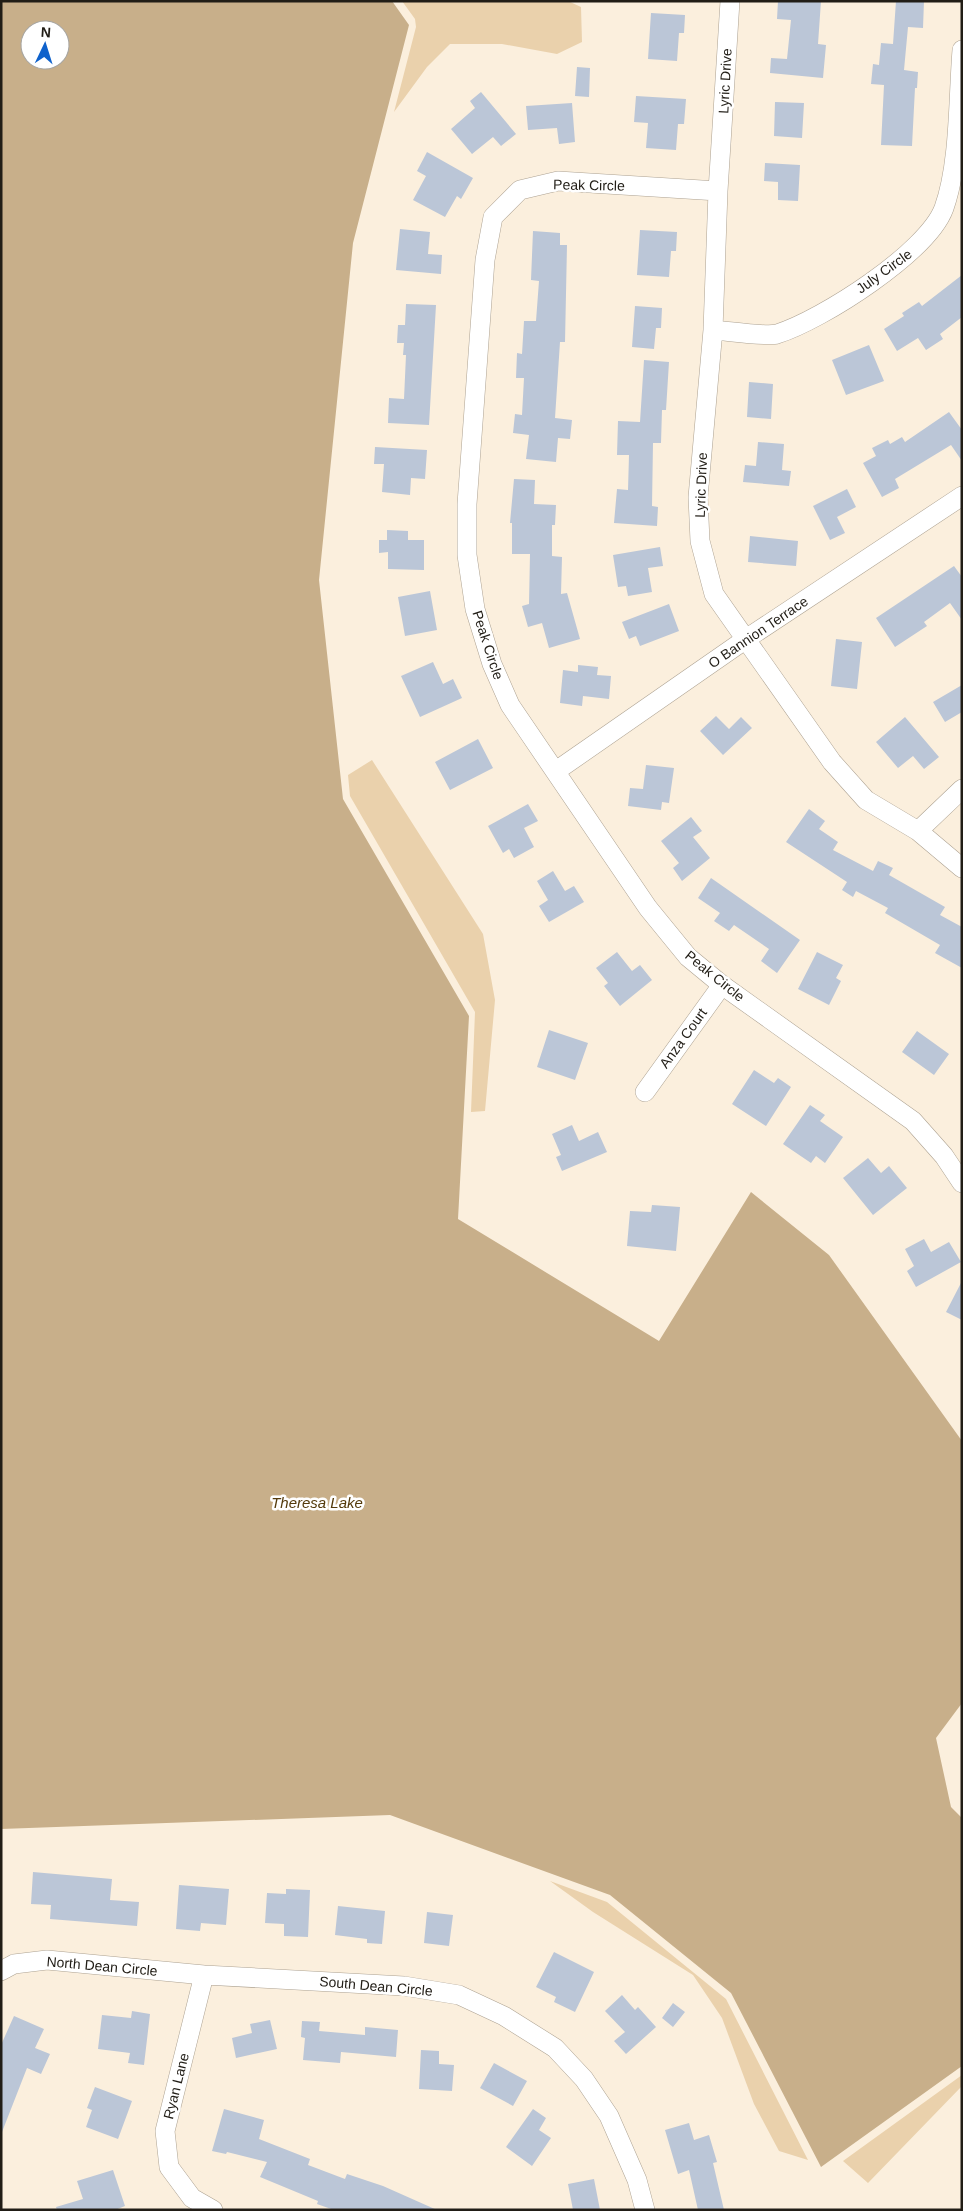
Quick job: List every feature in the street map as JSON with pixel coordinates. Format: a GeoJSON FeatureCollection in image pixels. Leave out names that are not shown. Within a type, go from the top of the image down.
{"type":"FeatureCollection","features":[{"type":"Feature","properties":{"kind":"street","name":"Lyric Drive"},"geometry":{"type":"LineString","coordinates":[[730,1],[718,191],[713,330],[698,497],[700,541],[714,594],[832,762],[866,800],[918,831],[962,868]]}},
{"type":"Feature","properties":{"kind":"street","name":"July Circle"},"geometry":{"type":"LineString","coordinates":[[713,330],[776,334],[832,308],[904,259],[930,232],[944,209],[953,172],[962,50]]}},
{"type":"Feature","properties":{"kind":"street","name":"Peak Circle"},"geometry":{"type":"LineString","coordinates":[[718,191],[558,182],[520,190],[493,218],[485,260],[467,504],[468,555],[476,608],[492,664],[510,705],[648,908],[688,957],[722,985],[913,1121],[944,1156],[962,1183]]}},
{"type":"Feature","properties":{"kind":"street","name":"O Bannion Terrace"},"geometry":{"type":"LineString","coordinates":[[556,771],[746,639],[962,496]]}},
{"type":"Feature","properties":{"kind":"street"},"geometry":{"type":"LineString","coordinates":[[918,831],[962,789]]}},
{"type":"Feature","properties":{"kind":"street","name":"Anza Court"},"geometry":{"type":"LineString","coordinates":[[645,1092],[722,985]]}},
{"type":"Feature","properties":{"kind":"street","name":"North Dean Circle"},"geometry":{"type":"LineString","coordinates":[[1,1971],[14,1964],[47,1960],[204,1975]]}},
{"type":"Feature","properties":{"kind":"street","name":"Ryan Lane"},"geometry":{"type":"LineString","coordinates":[[204,1975],[165,2130],[169,2167],[192,2198],[212,2210]]}},
{"type":"Feature","properties":{"kind":"street","name":"South Dean Circle"},"geometry":{"type":"LineString","coordinates":[[204,1975],[404,1986],[459,1995],[504,2016],[555,2048],[584,2079],[609,2116],[637,2180],[645,2210]]}},
{"type":"Feature","properties":{"kind":"shaded area"},"geometry":{"type":"Polygon","coordinates":[[[402,1],[568,1],[581,7],[582,42],[557,54],[502,44],[450,44],[427,67],[394,112],[416,27],[415,19],[402,1]]]}},
{"type":"Feature","properties":{"kind":"shaded area"},"geometry":{"type":"Polygon","coordinates":[[[372,760],[483,934],[495,1000],[485,1111],[471,1112],[475,1012],[350,796],[348,775],[372,760]]]}},
{"type":"Feature","properties":{"kind":"shaded area"},"geometry":{"type":"Polygon","coordinates":[[[550,1881],[607,1902],[726,1999],[808,2160],[779,2151],[754,2104],[722,2018],[693,1975],[593,1912],[550,1881]]]}},
{"type":"Feature","properties":{"kind":"shaded area"},"geometry":{"type":"Polygon","coordinates":[[[962,2075],[962,2086],[868,2183],[843,2161],[962,2075]]]}},
{"type":"Feature","properties":{"kind":"water","name":"Theresa Lake"},"geometry":{"type":"Polygon","coordinates":[[[1,1],[392,1],[409,25],[353,243],[319,580],[343,799],[469,1016],[458,1219],[659,1341],[751,1192],[829,1255],[962,1441],[962,1703],[936,1738],[951,1807],[962,1818],[962,2066],[821,2167],[731,1993],[610,1895],[390,1815],[1,1829],[1,1]]]}},
{"type":"Feature","properties":{"kind":"building"},"geometry":{"type":"Polygon","coordinates":[[[778,1],[821,1],[818,44],[826,45],[823,78],[770,73],[771,58],[787,59],[791,20],[777,19],[778,1]]]}},
{"type":"Feature","properties":{"kind":"building"},"geometry":{"type":"Polygon","coordinates":[[[896,1],[924,1],[923,28],[908,27],[904,70],[918,72],[917,88],[915,88],[912,146],[881,145],[884,85],[871,84],[873,64],[879,65],[881,43],[893,44],[896,1]]]}},
{"type":"Feature","properties":{"kind":"building"},"geometry":{"type":"Polygon","coordinates":[[[651,13],[685,15],[684,33],[679,33],[677,61],[648,59],[651,13]]]}},
{"type":"Feature","properties":{"kind":"building"},"geometry":{"type":"Polygon","coordinates":[[[577,67],[590,68],[589,97],[575,96],[577,67]]]}},
{"type":"Feature","properties":{"kind":"building"},"geometry":{"type":"Polygon","coordinates":[[[481,92],[516,134],[501,146],[493,137],[472,154],[451,129],[475,108],[470,101],[481,92]]]}},
{"type":"Feature","properties":{"kind":"building"},"geometry":{"type":"Polygon","coordinates":[[[636,96],[686,99],[684,124],[678,124],[676,150],[646,148],[648,123],[634,122],[636,96]]]}},
{"type":"Feature","properties":{"kind":"building"},"geometry":{"type":"Polygon","coordinates":[[[775,102],[804,103],[802,138],[774,136],[775,102]]]}},
{"type":"Feature","properties":{"kind":"building"},"geometry":{"type":"Polygon","coordinates":[[[572,103],[575,142],[559,144],[557,128],[528,130],[526,106],[572,103]]]}},
{"type":"Feature","properties":{"kind":"building"},"geometry":{"type":"Polygon","coordinates":[[[427,152],[473,178],[461,199],[457,196],[445,217],[413,200],[426,176],[417,171],[427,152]]]}},
{"type":"Feature","properties":{"kind":"building"},"geometry":{"type":"Polygon","coordinates":[[[765,163],[800,165],[798,201],[778,200],[778,182],[764,181],[765,163]]]}},
{"type":"Feature","properties":{"kind":"building"},"geometry":{"type":"Polygon","coordinates":[[[400,229],[430,232],[428,254],[442,255],[441,274],[396,270],[400,229]]]}},
{"type":"Feature","properties":{"kind":"building"},"geometry":{"type":"Polygon","coordinates":[[[640,230],[677,232],[676,251],[671,251],[669,277],[637,275],[640,230]]]}},
{"type":"Feature","properties":{"kind":"building"},"geometry":{"type":"Polygon","coordinates":[[[533,231],[560,233],[560,245],[567,245],[565,342],[560,342],[555,418],[572,420],[570,439],[558,438],[556,462],[526,459],[529,435],[513,433],[515,414],[522,415],[524,378],[516,378],[517,353],[522,354],[524,321],[536,321],[539,281],[531,280],[533,231]]]}},
{"type":"Feature","properties":{"kind":"building"},"geometry":{"type":"Polygon","coordinates":[[[962,275],[962,317],[940,334],[943,339],[926,350],[918,338],[897,351],[884,329],[904,316],[902,313],[919,302],[922,306],[962,275]]]}},
{"type":"Feature","properties":{"kind":"building"},"geometry":{"type":"Polygon","coordinates":[[[406,304],[436,305],[429,425],[388,423],[389,398],[404,399],[406,355],[403,355],[404,343],[397,343],[398,325],[405,325],[406,304]]]}},
{"type":"Feature","properties":{"kind":"building"},"geometry":{"type":"Polygon","coordinates":[[[635,306],[662,308],[661,328],[656,328],[654,349],[632,347],[635,306]]]}},
{"type":"Feature","properties":{"kind":"building"},"geometry":{"type":"Polygon","coordinates":[[[869,345],[884,381],[846,395],[832,360],[869,345]]]}},
{"type":"Feature","properties":{"kind":"building"},"geometry":{"type":"Polygon","coordinates":[[[644,360],[669,362],[666,410],[662,410],[661,443],[653,443],[652,506],[658,507],[657,526],[614,523],[617,489],[628,490],[629,455],[617,455],[618,421],[640,422],[644,360]]]}},
{"type":"Feature","properties":{"kind":"building"},"geometry":{"type":"Polygon","coordinates":[[[749,382],[773,384],[771,419],[747,417],[749,382]]]}},
{"type":"Feature","properties":{"kind":"building"},"geometry":{"type":"Polygon","coordinates":[[[949,412],[962,430],[962,461],[951,445],[895,479],[899,488],[882,497],[863,463],[876,456],[872,448],[888,440],[890,444],[902,437],[905,442],[949,412]]]}},
{"type":"Feature","properties":{"kind":"building"},"geometry":{"type":"Polygon","coordinates":[[[758,442],[784,444],[782,470],[791,471],[789,486],[743,482],[745,465],[756,466],[758,442]]]}},
{"type":"Feature","properties":{"kind":"building"},"geometry":{"type":"Polygon","coordinates":[[[375,447],[427,450],[425,479],[411,478],[410,495],[382,492],[384,464],[374,464],[375,447]]]}},
{"type":"Feature","properties":{"kind":"building"},"geometry":{"type":"Polygon","coordinates":[[[514,479],[535,480],[534,504],[556,505],[555,525],[552,525],[552,556],[562,557],[561,594],[567,593],[580,639],[549,648],[542,623],[528,627],[522,606],[529,604],[530,554],[512,554],[512,523],[510,523],[514,479]]]}},
{"type":"Feature","properties":{"kind":"building"},"geometry":{"type":"Polygon","coordinates":[[[847,489],[856,507],[837,517],[845,533],[830,540],[813,506],[847,489]]]}},
{"type":"Feature","properties":{"kind":"building"},"geometry":{"type":"Polygon","coordinates":[[[387,530],[408,531],[408,540],[424,540],[424,570],[388,569],[388,552],[379,553],[379,540],[387,540],[387,530]]]}},
{"type":"Feature","properties":{"kind":"building"},"geometry":{"type":"Polygon","coordinates":[[[750,536],[798,541],[796,566],[748,562],[750,536]]]}},
{"type":"Feature","properties":{"kind":"building"},"geometry":{"type":"Polygon","coordinates":[[[660,547],[663,566],[648,568],[652,592],[628,596],[626,586],[618,587],[613,555],[660,547]]]}},
{"type":"Feature","properties":{"kind":"building"},"geometry":{"type":"Polygon","coordinates":[[[954,566],[962,577],[962,620],[950,603],[924,622],[927,626],[895,647],[876,618],[954,566]]]}},
{"type":"Feature","properties":{"kind":"building"},"geometry":{"type":"Polygon","coordinates":[[[430,591],[437,630],[405,636],[398,597],[430,591]]]}},
{"type":"Feature","properties":{"kind":"building"},"geometry":{"type":"Polygon","coordinates":[[[669,604],[679,631],[640,646],[636,636],[629,639],[622,622],[669,604]]]}},
{"type":"Feature","properties":{"kind":"building"},"geometry":{"type":"Polygon","coordinates":[[[836,639],[862,642],[857,689],[831,686],[836,639]]]}},
{"type":"Feature","properties":{"kind":"building"},"geometry":{"type":"Polygon","coordinates":[[[433,662],[443,684],[453,679],[462,698],[420,717],[401,676],[433,662]]]}},
{"type":"Feature","properties":{"kind":"building"},"geometry":{"type":"Polygon","coordinates":[[[578,665],[598,667],[597,675],[611,676],[609,699],[583,696],[582,706],[560,703],[563,670],[578,672],[578,665]]]}},
{"type":"Feature","properties":{"kind":"building"},"geometry":{"type":"Polygon","coordinates":[[[962,685],[962,712],[945,722],[933,702],[962,685]]]}},
{"type":"Feature","properties":{"kind":"building"},"geometry":{"type":"Polygon","coordinates":[[[716,716],[729,729],[741,717],[752,728],[723,755],[700,731],[716,716]]]}},
{"type":"Feature","properties":{"kind":"building"},"geometry":{"type":"Polygon","coordinates":[[[905,717],[939,757],[924,769],[913,756],[898,768],[876,742],[905,717]]]}},
{"type":"Feature","properties":{"kind":"building"},"geometry":{"type":"Polygon","coordinates":[[[478,739],[493,768],[450,790],[435,762],[478,739]]]}},
{"type":"Feature","properties":{"kind":"building"},"geometry":{"type":"Polygon","coordinates":[[[646,765],[674,768],[669,803],[662,802],[661,810],[628,806],[630,788],[643,789],[646,765]]]}},
{"type":"Feature","properties":{"kind":"building"},"geometry":{"type":"Polygon","coordinates":[[[528,804],[538,821],[524,828],[534,847],[514,858],[509,849],[503,853],[488,826],[528,804]]]}},
{"type":"Feature","properties":{"kind":"building"},"geometry":{"type":"Polygon","coordinates":[[[809,809],[825,821],[819,829],[838,842],[833,850],[873,871],[878,861],[893,868],[889,875],[945,907],[940,915],[962,927],[962,968],[935,953],[940,945],[885,913],[888,908],[856,891],[853,897],[842,890],[847,882],[786,842],[809,809]]]}},
{"type":"Feature","properties":{"kind":"building"},"geometry":{"type":"Polygon","coordinates":[[[691,817],[702,831],[693,837],[710,858],[682,881],[673,868],[679,863],[661,841],[691,817]]]}},
{"type":"Feature","properties":{"kind":"building"},"geometry":{"type":"Polygon","coordinates":[[[553,871],[565,891],[574,886],[584,902],[549,922],[539,906],[548,900],[537,881],[553,871]]]}},
{"type":"Feature","properties":{"kind":"building"},"geometry":{"type":"Polygon","coordinates":[[[711,878],[800,940],[777,973],[761,961],[769,949],[734,925],[729,931],[714,921],[720,913],[698,898],[711,878]]]}},
{"type":"Feature","properties":{"kind":"building"},"geometry":{"type":"Polygon","coordinates":[[[617,952],[632,971],[640,965],[652,980],[620,1006],[604,986],[608,983],[596,968],[617,952]]]}},
{"type":"Feature","properties":{"kind":"building"},"geometry":{"type":"Polygon","coordinates":[[[817,952],[843,965],[836,978],[841,981],[829,1005],[798,989],[817,952]]]}},
{"type":"Feature","properties":{"kind":"building"},"geometry":{"type":"Polygon","coordinates":[[[549,1030],[588,1043],[575,1080],[537,1067],[549,1030]]]}},
{"type":"Feature","properties":{"kind":"building"},"geometry":{"type":"Polygon","coordinates":[[[917,1031],[949,1054],[934,1075],[902,1052],[917,1031]]]}},
{"type":"Feature","properties":{"kind":"building"},"geometry":{"type":"Polygon","coordinates":[[[754,1070],[774,1083],[778,1078],[791,1087],[766,1126],[732,1104],[754,1070]]]}},
{"type":"Feature","properties":{"kind":"building"},"geometry":{"type":"Polygon","coordinates":[[[810,1105],[825,1115],[820,1121],[843,1137],[825,1163],[816,1156],[811,1163],[783,1144],[810,1105]]]}},
{"type":"Feature","properties":{"kind":"building"},"geometry":{"type":"Polygon","coordinates":[[[572,1125],[579,1141],[598,1132],[607,1152],[562,1171],[556,1157],[561,1155],[552,1134],[572,1125]]]}},
{"type":"Feature","properties":{"kind":"building"},"geometry":{"type":"Polygon","coordinates":[[[868,1158],[881,1173],[889,1166],[907,1188],[873,1215],[843,1178],[868,1158]]]}},
{"type":"Feature","properties":{"kind":"building"},"geometry":{"type":"Polygon","coordinates":[[[652,1205],[680,1207],[676,1251],[627,1246],[630,1211],[651,1212],[652,1205]]]}},
{"type":"Feature","properties":{"kind":"building"},"geometry":{"type":"Polygon","coordinates":[[[924,1239],[931,1252],[949,1242],[961,1262],[916,1287],[907,1271],[914,1266],[905,1249],[924,1239]]]}},
{"type":"Feature","properties":{"kind":"building"},"geometry":{"type":"Polygon","coordinates":[[[962,1281],[962,1320],[946,1312],[962,1281]]]}},
{"type":"Feature","properties":{"kind":"building"},"geometry":{"type":"Polygon","coordinates":[[[33,1872],[112,1879],[110,1900],[139,1902],[137,1926],[50,1919],[51,1905],[31,1904],[33,1872]]]}},
{"type":"Feature","properties":{"kind":"building"},"geometry":{"type":"Polygon","coordinates":[[[179,1885],[229,1889],[226,1925],[201,1923],[200,1931],[176,1929],[179,1885]]]}},
{"type":"Feature","properties":{"kind":"building"},"geometry":{"type":"Polygon","coordinates":[[[286,1889],[310,1890],[308,1937],[284,1936],[284,1924],[265,1923],[267,1893],[286,1894],[286,1889]]]}},
{"type":"Feature","properties":{"kind":"building"},"geometry":{"type":"Polygon","coordinates":[[[338,1906],[385,1911],[382,1944],[367,1943],[367,1939],[335,1935],[338,1906]]]}},
{"type":"Feature","properties":{"kind":"building"},"geometry":{"type":"Polygon","coordinates":[[[427,1912],[453,1915],[449,1946],[424,1943],[427,1912]]]}},
{"type":"Feature","properties":{"kind":"building"},"geometry":{"type":"Polygon","coordinates":[[[554,1952],[594,1972],[575,2012],[554,2002],[556,1997],[536,1987],[554,1952]]]}},
{"type":"Feature","properties":{"kind":"building"},"geometry":{"type":"Polygon","coordinates":[[[622,1995],[635,2010],[638,2007],[656,2027],[626,2054],[614,2041],[625,2032],[605,2011],[622,1995]]]}},
{"type":"Feature","properties":{"kind":"building"},"geometry":{"type":"Polygon","coordinates":[[[673,2003],[685,2012],[673,2027],[662,2018],[673,2003]]]}},
{"type":"Feature","properties":{"kind":"building"},"geometry":{"type":"Polygon","coordinates":[[[132,2011],[150,2014],[144,2065],[128,2063],[130,2053],[98,2049],[102,2015],[131,2018],[132,2011]]]}},
{"type":"Feature","properties":{"kind":"building"},"geometry":{"type":"Polygon","coordinates":[[[14,2016],[44,2029],[35,2048],[50,2054],[41,2074],[27,2068],[2,2132],[1,2045],[14,2016]]]}},
{"type":"Feature","properties":{"kind":"building"},"geometry":{"type":"Polygon","coordinates":[[[270,2020],[277,2049],[236,2058],[232,2038],[252,2033],[250,2024],[270,2020]]]}},
{"type":"Feature","properties":{"kind":"building"},"geometry":{"type":"Polygon","coordinates":[[[302,2021],[320,2022],[319,2031],[365,2035],[365,2027],[398,2030],[396,2057],[341,2052],[340,2063],[303,2060],[305,2038],[301,2037],[302,2021]]]}},
{"type":"Feature","properties":{"kind":"building"},"geometry":{"type":"Polygon","coordinates":[[[421,2050],[439,2051],[439,2064],[454,2065],[452,2091],[419,2089],[421,2050]]]}},
{"type":"Feature","properties":{"kind":"building"},"geometry":{"type":"Polygon","coordinates":[[[494,2063],[527,2081],[513,2106],[480,2088],[494,2063]]]}},
{"type":"Feature","properties":{"kind":"building"},"geometry":{"type":"Polygon","coordinates":[[[95,2087],[132,2101],[118,2139],[86,2127],[92,2110],[87,2108],[95,2087]]]}},
{"type":"Feature","properties":{"kind":"building"},"geometry":{"type":"Polygon","coordinates":[[[224,2109],[264,2120],[259,2139],[310,2159],[308,2165],[345,2179],[347,2174],[383,2186],[437,2210],[334,2210],[317,2204],[318,2201],[260,2177],[267,2162],[227,2152],[226,2154],[212,2151],[224,2109]]]}},
{"type":"Feature","properties":{"kind":"building"},"geometry":{"type":"Polygon","coordinates":[[[533,2109],[546,2118],[539,2130],[551,2138],[532,2166],[506,2147],[533,2109]]]}},
{"type":"Feature","properties":{"kind":"building"},"geometry":{"type":"Polygon","coordinates":[[[689,2123],[694,2140],[709,2135],[717,2162],[713,2163],[724,2210],[698,2210],[689,2170],[678,2174],[665,2130],[689,2123]]]}},
{"type":"Feature","properties":{"kind":"building"},"geometry":{"type":"Polygon","coordinates":[[[113,2170],[125,2206],[115,2210],[57,2210],[56,2207],[83,2199],[77,2181],[113,2170]]]}},
{"type":"Feature","properties":{"kind":"building"},"geometry":{"type":"Polygon","coordinates":[[[594,2179],[600,2210],[573,2210],[568,2184],[594,2179]]]}}]}
